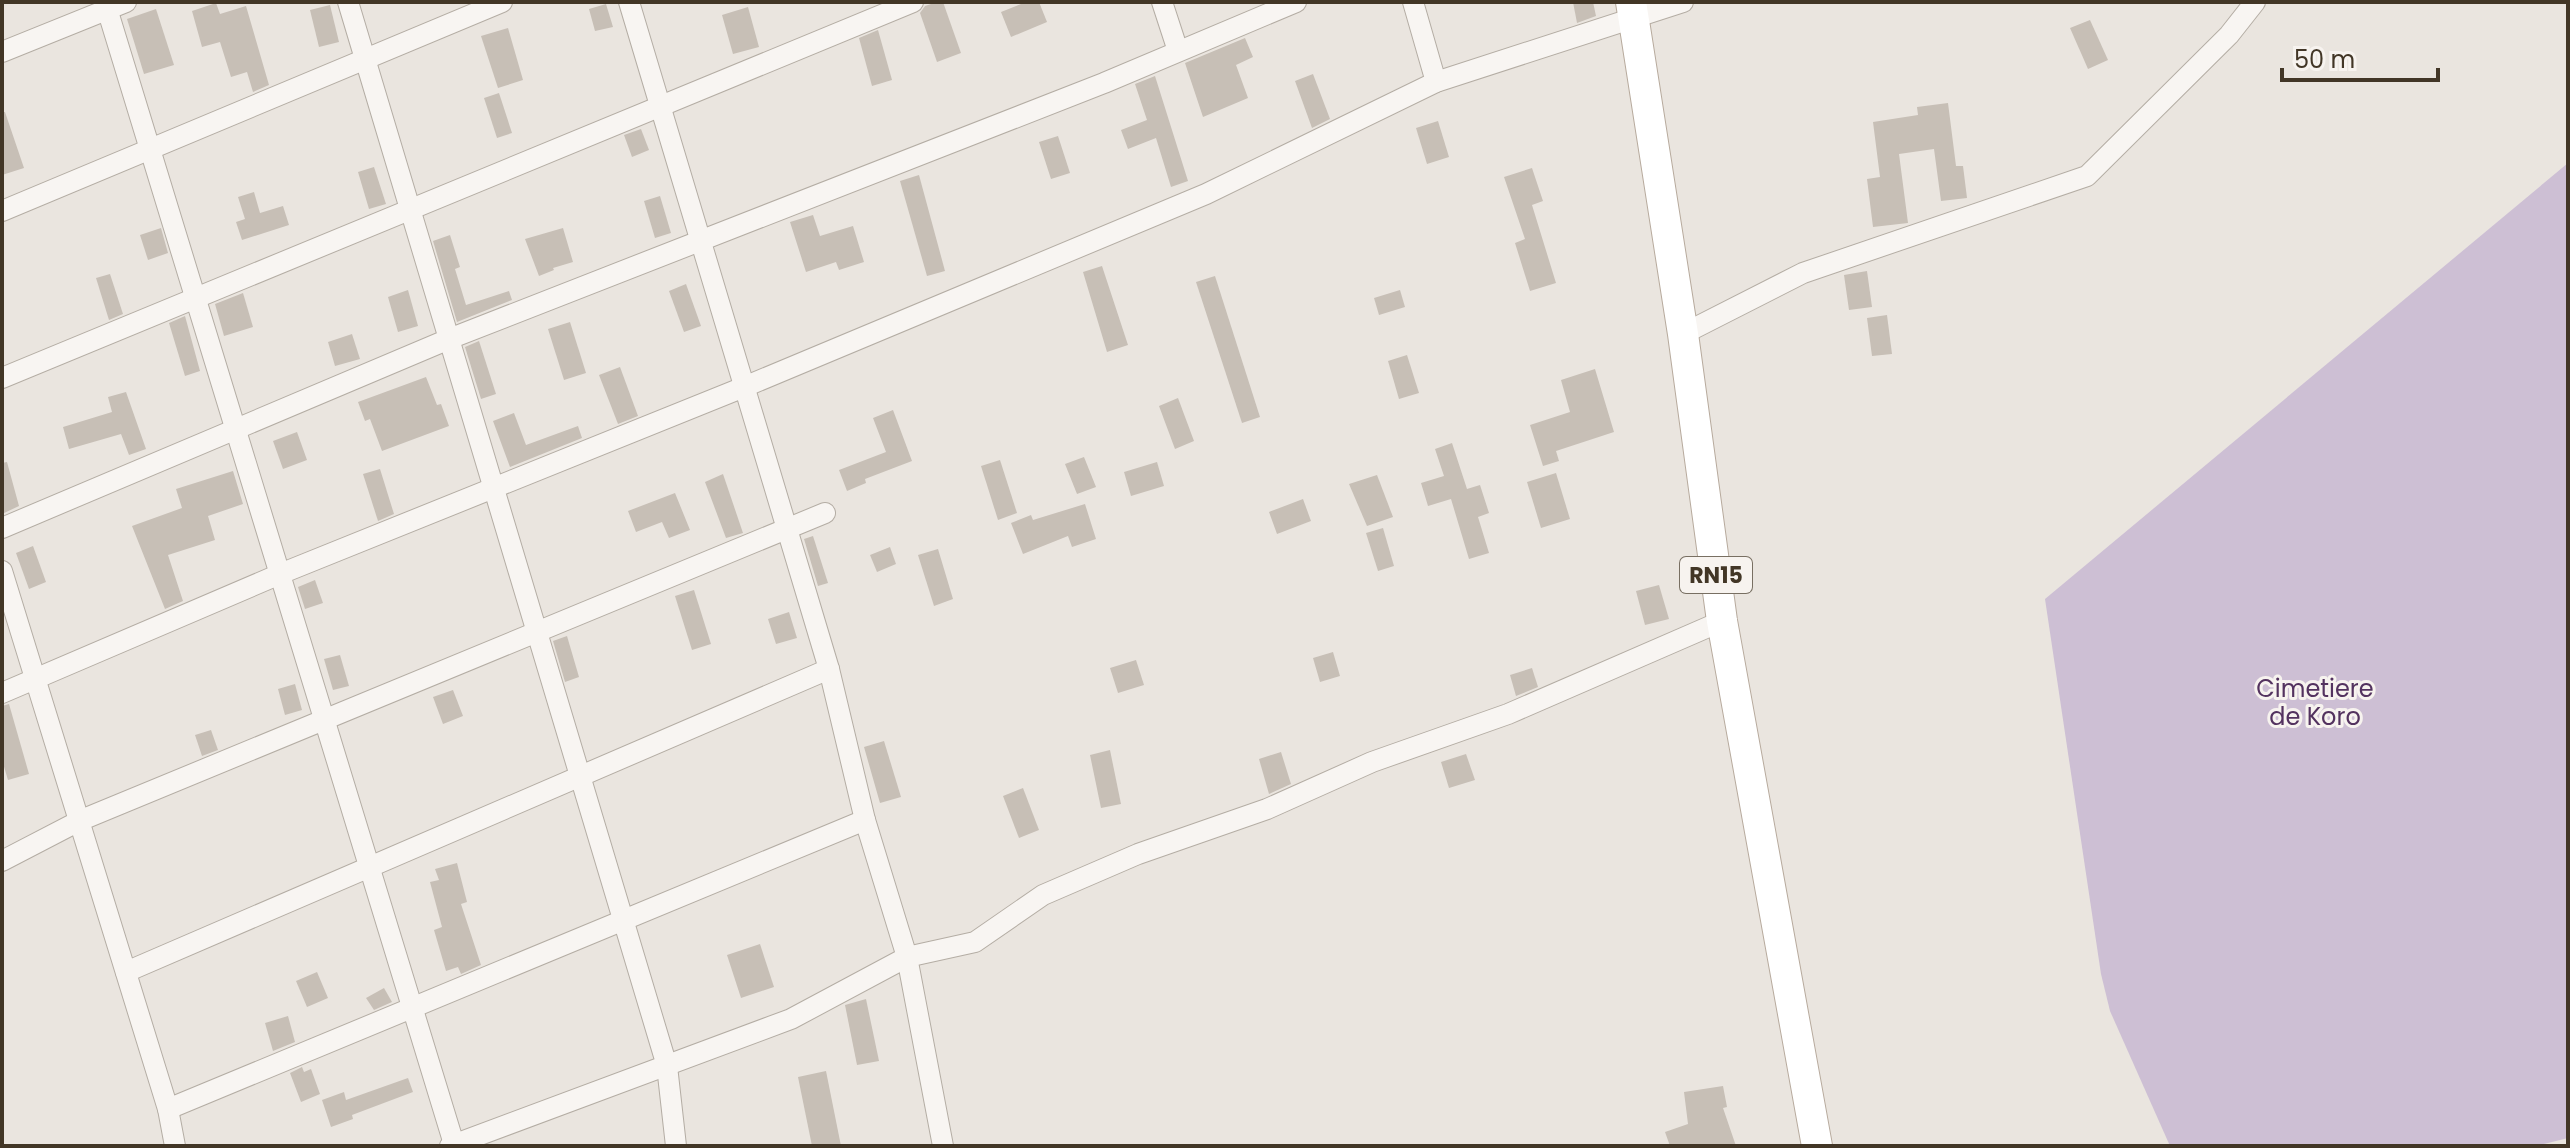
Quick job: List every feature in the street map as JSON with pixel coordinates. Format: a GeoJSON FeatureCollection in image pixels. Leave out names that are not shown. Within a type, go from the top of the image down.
{"type":"FeatureCollection","features":[{"type":"Feature","properties":{"kind":"main road","name":"RN15"},"geometry":{"type":"LineString","coordinates":[[1631,10],[1683,334],[1722,621],[1817,1146]]}},
{"type":"Feature","properties":{"kind":"street"},"geometry":{"type":"LineString","coordinates":[[348,2],[667,1066],[676,1146]]}},
{"type":"Feature","properties":{"kind":"street"},"geometry":{"type":"LineString","coordinates":[[2,211],[502,2]]}},
{"type":"Feature","properties":{"kind":"street"},"geometry":{"type":"LineString","coordinates":[[629,2],[829,669],[865,820],[907,957],[943,1146]]}},
{"type":"Feature","properties":{"kind":"street"},"geometry":{"type":"LineString","coordinates":[[2,378],[913,2]]}},
{"type":"Feature","properties":{"kind":"street"},"geometry":{"type":"LineString","coordinates":[[1162,2],[1178,51]]}},
{"type":"Feature","properties":{"kind":"street"},"geometry":{"type":"LineString","coordinates":[[2,528],[449,339],[1296,2]]}},
{"type":"Feature","properties":{"kind":"street"},"geometry":{"type":"LineString","coordinates":[[1413,2],[1436,82]]}},
{"type":"Feature","properties":{"kind":"street"},"geometry":{"type":"LineString","coordinates":[[2,693],[280,574],[744,387],[1206,194],[1436,82],[1631,10],[1683,2]]}},
{"type":"Feature","properties":{"kind":"street"},"geometry":{"type":"LineString","coordinates":[[1683,334],[1803,273],[2087,176],[2229,35],[2255,2]]}},
{"type":"Feature","properties":{"kind":"street"},"geometry":{"type":"LineString","coordinates":[[2,52],[113,5],[150,149],[452,1145],[791,1019],[907,957],[975,942],[1043,895],[1138,854],[1267,809],[1372,762],[1508,714],[1722,621]]}},
{"type":"Feature","properties":{"kind":"street"},"geometry":{"type":"LineString","coordinates":[[2,861],[79,821],[825,513]]}},
{"type":"Feature","properties":{"kind":"street"},"geometry":{"type":"LineString","coordinates":[[2,571],[168,1109],[175,1146]]}},
{"type":"Feature","properties":{"kind":"street"},"geometry":{"type":"LineString","coordinates":[[126,972],[829,669]]}},
{"type":"Feature","properties":{"kind":"street"},"geometry":{"type":"LineString","coordinates":[[168,1109],[865,820]]}},
{"type":"Feature","properties":{"kind":"green space","name":"Cimetiere de Koro"},"geometry":{"type":"Polygon","coordinates":[[[2568,163],[2568,1138],[2536,1146],[2170,1146],[2110,1011],[2101,974],[2045,599],[2568,163]]]}},
{"type":"Feature","properties":{"kind":"building"},"geometry":{"type":"Polygon","coordinates":[[[943,2],[961,53],[937,62],[920,13],[925,6],[943,2]]]}},
{"type":"Feature","properties":{"kind":"building"},"geometry":{"type":"Polygon","coordinates":[[[1026,2],[1039,2],[1047,22],[1011,37],[1001,12],[1026,2]]]}},
{"type":"Feature","properties":{"kind":"building"},"geometry":{"type":"Polygon","coordinates":[[[1573,2],[1593,2],[1596,16],[1577,23],[1573,2]]]}},
{"type":"Feature","properties":{"kind":"building"},"geometry":{"type":"Polygon","coordinates":[[[216,3],[220,14],[246,6],[269,85],[253,92],[247,72],[231,77],[220,42],[202,47],[192,11],[216,3]]]}},
{"type":"Feature","properties":{"kind":"building"},"geometry":{"type":"Polygon","coordinates":[[[606,4],[613,27],[595,31],[589,9],[606,4]]]}},
{"type":"Feature","properties":{"kind":"building"},"geometry":{"type":"Polygon","coordinates":[[[330,5],[339,42],[319,47],[310,10],[330,5]]]}},
{"type":"Feature","properties":{"kind":"building"},"geometry":{"type":"Polygon","coordinates":[[[748,7],[759,47],[733,54],[722,15],[748,7]]]}},
{"type":"Feature","properties":{"kind":"building"},"geometry":{"type":"Polygon","coordinates":[[[156,9],[174,65],[144,74],[127,19],[156,9]]]}},
{"type":"Feature","properties":{"kind":"building"},"geometry":{"type":"Polygon","coordinates":[[[2090,20],[2108,60],[2088,69],[2070,28],[2090,20]]]}},
{"type":"Feature","properties":{"kind":"building"},"geometry":{"type":"Polygon","coordinates":[[[508,28],[523,80],[498,88],[481,36],[508,28]]]}},
{"type":"Feature","properties":{"kind":"building"},"geometry":{"type":"Polygon","coordinates":[[[878,30],[892,80],[872,86],[859,38],[878,30]]]}},
{"type":"Feature","properties":{"kind":"building"},"geometry":{"type":"Polygon","coordinates":[[[1245,38],[1253,57],[1236,65],[1248,98],[1203,117],[1185,63],[1245,38]]]}},
{"type":"Feature","properties":{"kind":"building"},"geometry":{"type":"Polygon","coordinates":[[[1313,74],[1330,119],[1312,128],[1295,81],[1313,74]]]}},
{"type":"Feature","properties":{"kind":"building"},"geometry":{"type":"Polygon","coordinates":[[[1155,76],[1188,181],[1171,187],[1156,138],[1128,149],[1121,130],[1147,120],[1135,84],[1155,76]]]}},
{"type":"Feature","properties":{"kind":"building"},"geometry":{"type":"Polygon","coordinates":[[[499,93],[512,133],[497,138],[484,98],[499,93]]]}},
{"type":"Feature","properties":{"kind":"building"},"geometry":{"type":"Polygon","coordinates":[[[1948,103],[1956,166],[1963,166],[1967,198],[1941,201],[1934,149],[1899,154],[1908,223],[1873,227],[1867,179],[1880,177],[1873,122],[1918,115],[1917,107],[1948,103]]]}},
{"type":"Feature","properties":{"kind":"building"},"geometry":{"type":"Polygon","coordinates":[[[2,112],[5,112],[24,168],[2,175],[2,112]]]}},
{"type":"Feature","properties":{"kind":"building"},"geometry":{"type":"Polygon","coordinates":[[[1438,121],[1449,157],[1427,164],[1416,128],[1438,121]]]}},
{"type":"Feature","properties":{"kind":"building"},"geometry":{"type":"Polygon","coordinates":[[[641,129],[649,150],[632,157],[624,135],[641,129]]]}},
{"type":"Feature","properties":{"kind":"building"},"geometry":{"type":"Polygon","coordinates":[[[1058,136],[1070,173],[1051,179],[1039,142],[1058,136]]]}},
{"type":"Feature","properties":{"kind":"building"},"geometry":{"type":"Polygon","coordinates":[[[374,167],[386,204],[369,209],[358,172],[374,167]]]}},
{"type":"Feature","properties":{"kind":"building"},"geometry":{"type":"Polygon","coordinates":[[[1532,168],[1543,201],[1532,205],[1556,283],[1530,291],[1515,243],[1525,239],[1504,177],[1532,168]]]}},
{"type":"Feature","properties":{"kind":"building"},"geometry":{"type":"Polygon","coordinates":[[[919,175],[945,271],[927,276],[900,181],[919,175]]]}},
{"type":"Feature","properties":{"kind":"building"},"geometry":{"type":"Polygon","coordinates":[[[254,192],[260,213],[283,206],[289,225],[242,240],[236,222],[245,219],[238,197],[254,192]]]}},
{"type":"Feature","properties":{"kind":"building"},"geometry":{"type":"Polygon","coordinates":[[[660,196],[671,233],[655,238],[644,201],[660,196]]]}},
{"type":"Feature","properties":{"kind":"building"},"geometry":{"type":"Polygon","coordinates":[[[813,215],[820,236],[853,226],[864,262],[839,270],[836,262],[806,272],[790,222],[813,215]]]}},
{"type":"Feature","properties":{"kind":"building"},"geometry":{"type":"Polygon","coordinates":[[[161,228],[168,253],[148,260],[140,235],[161,228]]]}},
{"type":"Feature","properties":{"kind":"building"},"geometry":{"type":"Polygon","coordinates":[[[563,228],[573,262],[539,276],[525,239],[563,228]]]}},
{"type":"Feature","properties":{"kind":"building"},"geometry":{"type":"Polygon","coordinates":[[[450,235],[460,267],[455,269],[466,305],[509,291],[512,300],[457,322],[433,241],[450,235]]]}},
{"type":"Feature","properties":{"kind":"building"},"geometry":{"type":"Polygon","coordinates":[[[1102,266],[1128,345],[1107,352],[1083,272],[1102,266]]]}},
{"type":"Feature","properties":{"kind":"building"},"geometry":{"type":"Polygon","coordinates":[[[1867,271],[1872,307],[1849,310],[1844,275],[1867,271]]]}},
{"type":"Feature","properties":{"kind":"building"},"geometry":{"type":"Polygon","coordinates":[[[110,274],[123,314],[109,320],[96,278],[110,274]]]}},
{"type":"Feature","properties":{"kind":"building"},"geometry":{"type":"Polygon","coordinates":[[[1215,276],[1260,417],[1242,423],[1196,282],[1215,276]]]}},
{"type":"Feature","properties":{"kind":"building"},"geometry":{"type":"Polygon","coordinates":[[[686,284],[701,326],[684,332],[669,291],[686,284]]]}},
{"type":"Feature","properties":{"kind":"building"},"geometry":{"type":"Polygon","coordinates":[[[408,290],[418,326],[398,332],[388,297],[408,290]]]}},
{"type":"Feature","properties":{"kind":"building"},"geometry":{"type":"Polygon","coordinates":[[[1400,290],[1405,307],[1379,315],[1374,298],[1400,290]]]}},
{"type":"Feature","properties":{"kind":"building"},"geometry":{"type":"Polygon","coordinates":[[[243,293],[253,327],[224,336],[215,304],[243,293]]]}},
{"type":"Feature","properties":{"kind":"building"},"geometry":{"type":"Polygon","coordinates":[[[1887,315],[1892,354],[1872,356],[1867,318],[1887,315]]]}},
{"type":"Feature","properties":{"kind":"building"},"geometry":{"type":"Polygon","coordinates":[[[185,316],[200,371],[185,376],[169,323],[185,316]]]}},
{"type":"Feature","properties":{"kind":"building"},"geometry":{"type":"Polygon","coordinates":[[[570,322],[586,373],[564,380],[548,329],[570,322]]]}},
{"type":"Feature","properties":{"kind":"building"},"geometry":{"type":"Polygon","coordinates":[[[352,334],[360,359],[335,366],[328,342],[352,334]]]}},
{"type":"Feature","properties":{"kind":"building"},"geometry":{"type":"Polygon","coordinates":[[[479,341],[496,394],[481,399],[465,347],[479,341]]]}},
{"type":"Feature","properties":{"kind":"building"},"geometry":{"type":"Polygon","coordinates":[[[1407,355],[1419,393],[1399,399],[1388,361],[1407,355]]]}},
{"type":"Feature","properties":{"kind":"building"},"geometry":{"type":"Polygon","coordinates":[[[620,367],[638,416],[618,424],[599,375],[620,367]]]}},
{"type":"Feature","properties":{"kind":"building"},"geometry":{"type":"Polygon","coordinates":[[[1595,369],[1614,432],[1556,451],[1559,461],[1543,466],[1530,425],[1570,412],[1561,380],[1595,369]]]}},
{"type":"Feature","properties":{"kind":"building"},"geometry":{"type":"Polygon","coordinates":[[[426,377],[449,426],[382,451],[370,419],[365,421],[358,402],[426,377]]]}},
{"type":"Feature","properties":{"kind":"building"},"geometry":{"type":"Polygon","coordinates":[[[126,392],[146,449],[129,455],[121,434],[69,449],[63,427],[112,412],[108,397],[126,392]]]}},
{"type":"Feature","properties":{"kind":"building"},"geometry":{"type":"Polygon","coordinates":[[[1178,398],[1194,441],[1175,449],[1159,406],[1178,398]]]}},
{"type":"Feature","properties":{"kind":"building"},"geometry":{"type":"Polygon","coordinates":[[[893,410],[912,461],[865,479],[866,483],[847,491],[839,470],[886,452],[873,418],[893,410]]]}},
{"type":"Feature","properties":{"kind":"building"},"geometry":{"type":"Polygon","coordinates":[[[514,413],[526,445],[578,426],[582,438],[510,467],[493,421],[514,413]]]}},
{"type":"Feature","properties":{"kind":"building"},"geometry":{"type":"Polygon","coordinates":[[[297,432],[307,460],[283,469],[273,441],[297,432]]]}},
{"type":"Feature","properties":{"kind":"building"},"geometry":{"type":"Polygon","coordinates":[[[1452,443],[1467,489],[1480,485],[1489,513],[1478,517],[1489,553],[1469,559],[1451,499],[1428,506],[1421,483],[1444,476],[1435,449],[1452,443]]]}},
{"type":"Feature","properties":{"kind":"building"},"geometry":{"type":"Polygon","coordinates":[[[1084,457],[1096,487],[1077,494],[1065,464],[1084,457]]]}},
{"type":"Feature","properties":{"kind":"building"},"geometry":{"type":"Polygon","coordinates":[[[1000,460],[1017,513],[998,520],[981,466],[1000,460]]]}},
{"type":"Feature","properties":{"kind":"building"},"geometry":{"type":"Polygon","coordinates":[[[7,462],[19,506],[2,514],[2,463],[7,462]]]}},
{"type":"Feature","properties":{"kind":"building"},"geometry":{"type":"Polygon","coordinates":[[[1157,462],[1164,486],[1131,496],[1124,472],[1157,462]]]}},
{"type":"Feature","properties":{"kind":"building"},"geometry":{"type":"Polygon","coordinates":[[[380,469],[394,514],[378,521],[363,474],[380,469]]]}},
{"type":"Feature","properties":{"kind":"building"},"geometry":{"type":"Polygon","coordinates":[[[233,471],[243,504],[208,516],[215,540],[168,555],[183,601],[165,609],[132,526],[182,508],[176,489],[233,471]]]}},
{"type":"Feature","properties":{"kind":"building"},"geometry":{"type":"Polygon","coordinates":[[[1556,473],[1570,519],[1541,528],[1527,482],[1556,473]]]}},
{"type":"Feature","properties":{"kind":"building"},"geometry":{"type":"Polygon","coordinates":[[[723,474],[743,533],[726,538],[705,482],[723,474]]]}},
{"type":"Feature","properties":{"kind":"building"},"geometry":{"type":"Polygon","coordinates":[[[1377,475],[1393,517],[1367,526],[1349,484],[1377,475]]]}},
{"type":"Feature","properties":{"kind":"building"},"geometry":{"type":"Polygon","coordinates":[[[675,493],[690,530],[669,538],[662,522],[636,532],[628,511],[675,493]]]}},
{"type":"Feature","properties":{"kind":"building"},"geometry":{"type":"Polygon","coordinates":[[[1303,499],[1311,521],[1277,534],[1269,512],[1303,499]]]}},
{"type":"Feature","properties":{"kind":"building"},"geometry":{"type":"Polygon","coordinates":[[[1085,504],[1096,539],[1072,547],[1068,536],[1023,554],[1011,523],[1031,515],[1033,520],[1085,504]]]}},
{"type":"Feature","properties":{"kind":"building"},"geometry":{"type":"Polygon","coordinates":[[[1383,528],[1394,566],[1378,571],[1366,533],[1383,528]]]}},
{"type":"Feature","properties":{"kind":"building"},"geometry":{"type":"Polygon","coordinates":[[[813,536],[828,583],[818,586],[804,539],[813,536]]]}},
{"type":"Feature","properties":{"kind":"building"},"geometry":{"type":"Polygon","coordinates":[[[33,546],[46,582],[29,589],[16,553],[33,546]]]}},
{"type":"Feature","properties":{"kind":"building"},"geometry":{"type":"Polygon","coordinates":[[[890,547],[896,564],[877,572],[870,555],[890,547]]]}},
{"type":"Feature","properties":{"kind":"building"},"geometry":{"type":"Polygon","coordinates":[[[938,549],[953,599],[934,606],[918,555],[938,549]]]}},
{"type":"Feature","properties":{"kind":"building"},"geometry":{"type":"Polygon","coordinates":[[[315,580],[323,603],[305,609],[298,587],[315,580]]]}},
{"type":"Feature","properties":{"kind":"building"},"geometry":{"type":"Polygon","coordinates":[[[1659,585],[1669,619],[1645,625],[1636,591],[1659,585]]]}},
{"type":"Feature","properties":{"kind":"building"},"geometry":{"type":"Polygon","coordinates":[[[694,590],[711,644],[692,650],[675,596],[694,590]]]}},
{"type":"Feature","properties":{"kind":"building"},"geometry":{"type":"Polygon","coordinates":[[[789,612],[797,638],[776,644],[768,619],[789,612]]]}},
{"type":"Feature","properties":{"kind":"building"},"geometry":{"type":"Polygon","coordinates":[[[567,636],[579,677],[565,682],[553,641],[567,636]]]}},
{"type":"Feature","properties":{"kind":"building"},"geometry":{"type":"Polygon","coordinates":[[[1333,652],[1340,676],[1320,682],[1313,658],[1333,652]]]}},
{"type":"Feature","properties":{"kind":"building"},"geometry":{"type":"Polygon","coordinates":[[[340,655],[349,686],[333,690],[324,659],[340,655]]]}},
{"type":"Feature","properties":{"kind":"building"},"geometry":{"type":"Polygon","coordinates":[[[1136,660],[1144,685],[1118,693],[1110,668],[1136,660]]]}},
{"type":"Feature","properties":{"kind":"building"},"geometry":{"type":"Polygon","coordinates":[[[1532,668],[1538,687],[1516,696],[1510,675],[1532,668]]]}},
{"type":"Feature","properties":{"kind":"building"},"geometry":{"type":"Polygon","coordinates":[[[295,684],[302,710],[285,715],[278,689],[295,684]]]}},
{"type":"Feature","properties":{"kind":"building"},"geometry":{"type":"Polygon","coordinates":[[[453,690],[463,716],[443,724],[433,697],[453,690]]]}},
{"type":"Feature","properties":{"kind":"building"},"geometry":{"type":"Polygon","coordinates":[[[9,704],[29,774],[8,780],[2,760],[2,706],[9,704]]]}},
{"type":"Feature","properties":{"kind":"building"},"geometry":{"type":"Polygon","coordinates":[[[211,730],[218,750],[202,756],[195,735],[211,730]]]}},
{"type":"Feature","properties":{"kind":"building"},"geometry":{"type":"Polygon","coordinates":[[[884,741],[901,797],[880,803],[864,747],[884,741]]]}},
{"type":"Feature","properties":{"kind":"building"},"geometry":{"type":"Polygon","coordinates":[[[1110,750],[1121,804],[1101,808],[1090,755],[1110,750]]]}},
{"type":"Feature","properties":{"kind":"building"},"geometry":{"type":"Polygon","coordinates":[[[1281,752],[1291,784],[1269,794],[1259,759],[1281,752]]]}},
{"type":"Feature","properties":{"kind":"building"},"geometry":{"type":"Polygon","coordinates":[[[1466,754],[1475,780],[1449,788],[1441,762],[1466,754]]]}},
{"type":"Feature","properties":{"kind":"building"},"geometry":{"type":"Polygon","coordinates":[[[1023,788],[1039,830],[1019,838],[1003,796],[1023,788]]]}},
{"type":"Feature","properties":{"kind":"building"},"geometry":{"type":"Polygon","coordinates":[[[457,863],[467,902],[461,904],[481,965],[461,974],[458,967],[446,971],[434,930],[442,927],[430,882],[439,880],[435,869],[457,863]]]}},
{"type":"Feature","properties":{"kind":"building"},"geometry":{"type":"Polygon","coordinates":[[[760,944],[774,987],[741,998],[727,955],[760,944]]]}},
{"type":"Feature","properties":{"kind":"building"},"geometry":{"type":"Polygon","coordinates":[[[317,972],[328,998],[307,1007],[296,981],[317,972]]]}},
{"type":"Feature","properties":{"kind":"building"},"geometry":{"type":"Polygon","coordinates":[[[384,988],[392,1002],[374,1010],[366,998],[384,988]]]}},
{"type":"Feature","properties":{"kind":"building"},"geometry":{"type":"Polygon","coordinates":[[[866,999],[879,1061],[857,1065],[845,1005],[866,999]]]}},
{"type":"Feature","properties":{"kind":"building"},"geometry":{"type":"Polygon","coordinates":[[[288,1016],[295,1042],[273,1051],[265,1023],[288,1016]]]}},
{"type":"Feature","properties":{"kind":"building"},"geometry":{"type":"Polygon","coordinates":[[[302,1067],[304,1072],[311,1069],[320,1094],[301,1102],[290,1073],[302,1067]]]}},
{"type":"Feature","properties":{"kind":"building"},"geometry":{"type":"Polygon","coordinates":[[[826,1071],[841,1146],[812,1146],[798,1077],[826,1071]]]}},
{"type":"Feature","properties":{"kind":"building"},"geometry":{"type":"Polygon","coordinates":[[[408,1078],[413,1092],[352,1115],[353,1119],[331,1127],[322,1100],[344,1092],[346,1100],[408,1078]]]}},
{"type":"Feature","properties":{"kind":"building"},"geometry":{"type":"Polygon","coordinates":[[[1723,1086],[1727,1107],[1723,1108],[1736,1146],[1670,1146],[1665,1132],[1688,1124],[1684,1092],[1723,1086]]]}}]}
